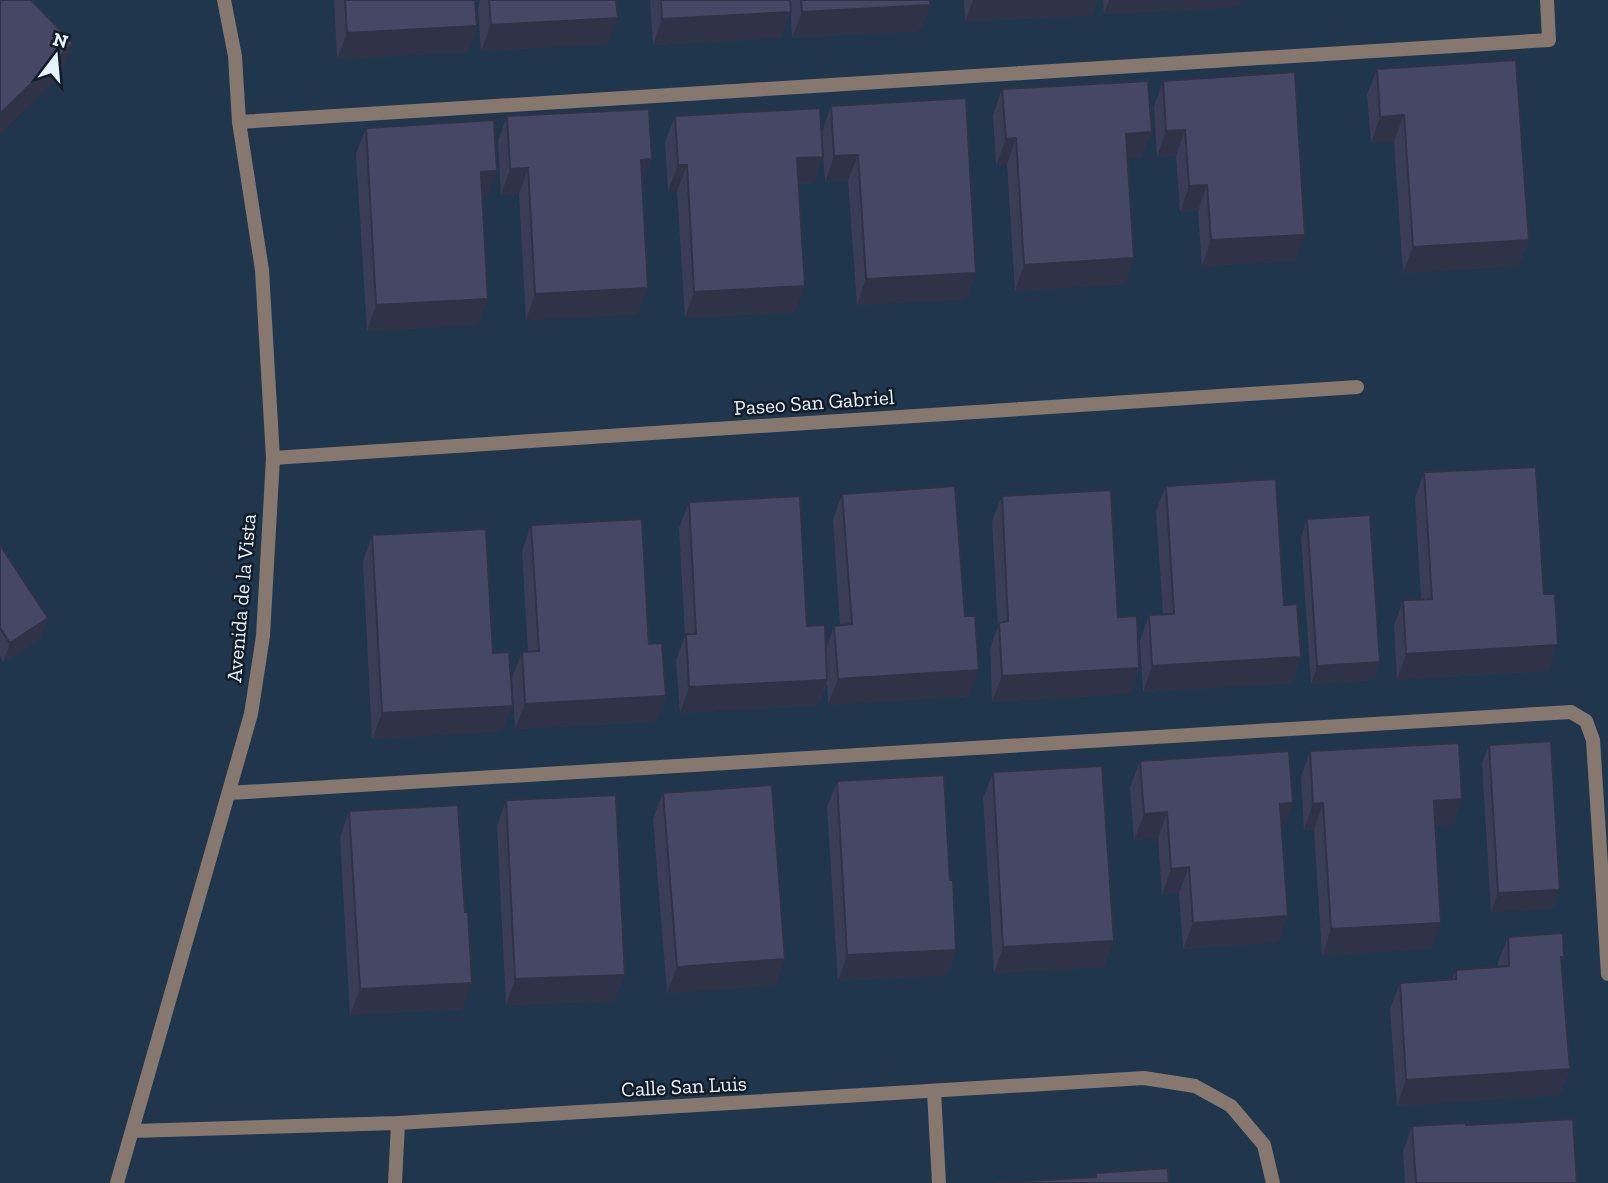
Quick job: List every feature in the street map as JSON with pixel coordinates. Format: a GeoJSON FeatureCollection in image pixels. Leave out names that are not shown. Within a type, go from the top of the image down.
{"type":"FeatureCollection","features":[{"type":"Feature","properties":{"kind":"street","name":"Avenida de la Vista"},"geometry":{"type":"LineString","coordinates":[[117,1183],[251,714],[263,636],[273,458],[262,270],[239,122],[235,56],[224,0]]}},
{"type":"Feature","properties":{"kind":"street"},"geometry":{"type":"LineString","coordinates":[[239,122],[1549,40],[1547,0]]}},
{"type":"Feature","properties":{"kind":"street","name":"Paseo San Gabriel"},"geometry":{"type":"LineString","coordinates":[[273,458],[1357,387]]}},
{"type":"Feature","properties":{"kind":"street"},"geometry":{"type":"LineString","coordinates":[[229,793],[1571,712],[1586,721],[1593,740],[1608,974]]}},
{"type":"Feature","properties":{"kind":"street","name":"Calle San Luis"},"geometry":{"type":"LineString","coordinates":[[133,1131],[398,1123],[1144,1078],[1195,1086],[1231,1106],[1264,1144],[1273,1183]]}},
{"type":"Feature","properties":{"kind":"street"},"geometry":{"type":"LineString","coordinates":[[934,1092],[939,1183]]}},
{"type":"Feature","properties":{"kind":"street"},"geometry":{"type":"LineString","coordinates":[[395,1183],[398,1123]]}},
{"type":"Feature","properties":{"kind":"building"},"geometry":{"type":"Polygon","coordinates":[[[0,0],[31,0],[73,43],[0,114],[0,0]]]}},
{"type":"Feature","properties":{"kind":"building"},"geometry":{"type":"Polygon","coordinates":[[[345,0],[475,0],[477,26],[347,33],[345,0]]]}},
{"type":"Feature","properties":{"kind":"building"},"geometry":{"type":"Polygon","coordinates":[[[489,0],[616,0],[618,18],[491,25],[489,0]]]}},
{"type":"Feature","properties":{"kind":"building"},"geometry":{"type":"Polygon","coordinates":[[[661,0],[790,0],[791,12],[662,19],[661,0]]]}},
{"type":"Feature","properties":{"kind":"building"},"geometry":{"type":"Polygon","coordinates":[[[801,0],[930,0],[930,5],[802,12],[801,0]]]}},
{"type":"Feature","properties":{"kind":"building"},"geometry":{"type":"Polygon","coordinates":[[[1516,60],[1529,240],[1413,247],[1404,115],[1380,117],[1377,69],[1516,60]]]}},
{"type":"Feature","properties":{"kind":"building"},"geometry":{"type":"Polygon","coordinates":[[[1295,72],[1305,235],[1211,240],[1207,185],[1189,186],[1185,130],[1166,131],[1163,81],[1295,72]]]}},
{"type":"Feature","properties":{"kind":"building"},"geometry":{"type":"Polygon","coordinates":[[[1148,81],[1152,132],[1126,134],[1134,258],[1024,265],[1016,138],[1006,139],[1002,89],[1148,81]]]}},
{"type":"Feature","properties":{"kind":"building"},"geometry":{"type":"Polygon","coordinates":[[[966,98],[976,273],[866,279],[858,155],[834,156],[831,106],[966,98]]]}},
{"type":"Feature","properties":{"kind":"building"},"geometry":{"type":"Polygon","coordinates":[[[820,108],[823,157],[797,158],[805,286],[694,292],[687,165],[678,165],[675,116],[820,108]]]}},
{"type":"Feature","properties":{"kind":"building"},"geometry":{"type":"Polygon","coordinates":[[[649,109],[652,159],[641,160],[648,288],[535,294],[528,168],[510,169],[507,116],[649,109]]]}},
{"type":"Feature","properties":{"kind":"building"},"geometry":{"type":"Polygon","coordinates":[[[494,120],[497,171],[481,172],[488,299],[376,305],[366,128],[494,120]]]}},
{"type":"Feature","properties":{"kind":"building"},"geometry":{"type":"Polygon","coordinates":[[[1536,467],[1544,594],[1555,594],[1558,645],[1406,654],[1403,600],[1432,599],[1424,472],[1536,467]]]}},
{"type":"Feature","properties":{"kind":"building"},"geometry":{"type":"Polygon","coordinates":[[[1276,479],[1284,605],[1297,604],[1301,657],[1152,666],[1149,615],[1174,614],[1166,486],[1276,479]]]}},
{"type":"Feature","properties":{"kind":"building"},"geometry":{"type":"Polygon","coordinates":[[[955,486],[965,616],[975,616],[979,670],[838,679],[834,626],[852,624],[842,494],[955,486]]]}},
{"type":"Feature","properties":{"kind":"building"},"geometry":{"type":"Polygon","coordinates":[[[1111,490],[1118,617],[1137,616],[1139,668],[1002,676],[999,623],[1008,621],[1002,496],[1111,490]]]}},
{"type":"Feature","properties":{"kind":"building"},"geometry":{"type":"Polygon","coordinates":[[[800,496],[807,626],[825,625],[827,680],[689,687],[686,634],[696,634],[689,502],[800,496]]]}},
{"type":"Feature","properties":{"kind":"building"},"geometry":{"type":"Polygon","coordinates":[[[1370,515],[1380,662],[1317,666],[1307,519],[1370,515]]]}},
{"type":"Feature","properties":{"kind":"building"},"geometry":{"type":"Polygon","coordinates":[[[642,519],[649,644],[662,643],[666,696],[525,704],[522,652],[539,651],[531,525],[642,519]]]}},
{"type":"Feature","properties":{"kind":"building"},"geometry":{"type":"Polygon","coordinates":[[[486,529],[493,653],[509,652],[513,706],[382,713],[372,535],[486,529]]]}},
{"type":"Feature","properties":{"kind":"building"},"geometry":{"type":"Polygon","coordinates":[[[0,545],[48,618],[10,643],[0,628],[0,545]]]}},
{"type":"Feature","properties":{"kind":"building"},"geometry":{"type":"Polygon","coordinates":[[[1551,741],[1560,890],[1498,893],[1489,745],[1551,741]]]}},
{"type":"Feature","properties":{"kind":"building"},"geometry":{"type":"Polygon","coordinates":[[[1459,743],[1462,799],[1434,801],[1441,923],[1331,929],[1323,803],[1313,804],[1310,751],[1459,743]]]}},
{"type":"Feature","properties":{"kind":"building"},"geometry":{"type":"Polygon","coordinates":[[[1289,751],[1293,803],[1280,804],[1288,916],[1193,923],[1189,867],[1171,869],[1167,812],[1144,814],[1140,761],[1289,751]]]}},
{"type":"Feature","properties":{"kind":"building"},"geometry":{"type":"Polygon","coordinates":[[[1102,766],[1114,941],[1003,947],[993,772],[1102,766]]]}},
{"type":"Feature","properties":{"kind":"building"},"geometry":{"type":"Polygon","coordinates":[[[944,775],[956,950],[847,955],[837,781],[944,775]]]}},
{"type":"Feature","properties":{"kind":"building"},"geometry":{"type":"Polygon","coordinates":[[[772,785],[785,959],[677,967],[663,793],[772,785]]]}},
{"type":"Feature","properties":{"kind":"building"},"geometry":{"type":"Polygon","coordinates":[[[616,795],[625,975],[515,979],[506,800],[616,795]]]}},
{"type":"Feature","properties":{"kind":"building"},"geometry":{"type":"Polygon","coordinates":[[[458,805],[472,983],[360,989],[349,811],[458,805]]]}},
{"type":"Feature","properties":{"kind":"building"},"geometry":{"type":"Polygon","coordinates":[[[1563,933],[1564,957],[1561,957],[1570,1069],[1406,1080],[1400,983],[1456,979],[1456,970],[1509,966],[1508,937],[1563,933]]]}},
{"type":"Feature","properties":{"kind":"building"},"geometry":{"type":"Polygon","coordinates":[[[1573,1119],[1577,1183],[1416,1183],[1412,1126],[1573,1119]]]}},
{"type":"Feature","properties":{"kind":"building"},"geometry":{"type":"Polygon","coordinates":[[[1168,1168],[1169,1183],[994,1183],[1096,1177],[1096,1173],[1168,1168]]]}}]}
